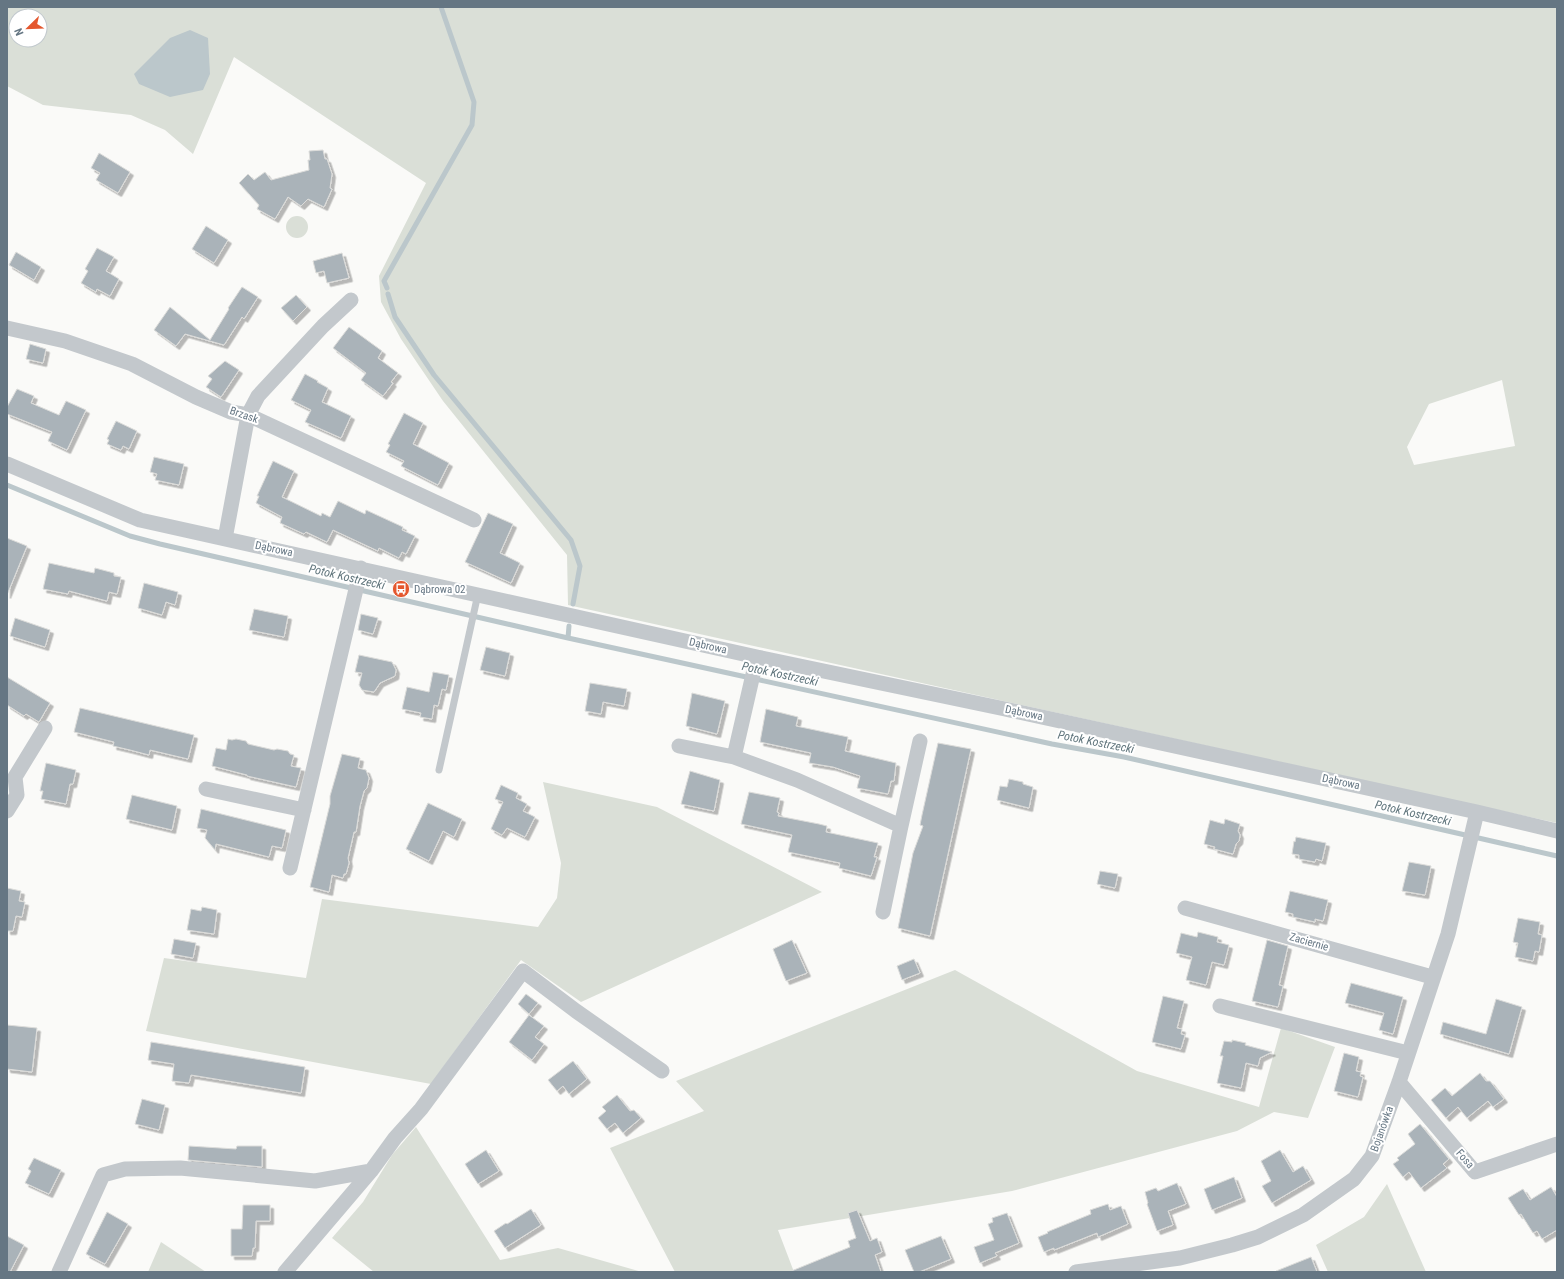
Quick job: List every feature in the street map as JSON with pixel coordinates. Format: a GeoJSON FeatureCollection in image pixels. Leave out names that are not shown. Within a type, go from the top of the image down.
{"type":"FeatureCollection","features":[{"type":"Feature","properties":{"kind":"street"},"geometry":{"type":"LineString","coordinates":[[225,539],[248,415],[258,396],[323,326],[351,300]]}},
{"type":"Feature","properties":{"kind":"street","name":"Brzask"},"geometry":{"type":"LineString","coordinates":[[7,328],[66,341],[132,364],[203,400],[231,412],[248,415],[474,520]]}},
{"type":"Feature","properties":{"kind":"street","name":"Dąbrowa"},"geometry":{"type":"LineString","coordinates":[[7,464],[140,520],[225,539],[360,575],[755,662],[1005,709],[1475,819],[1557,831]]}},
{"type":"Feature","properties":{"kind":"street"},"geometry":{"type":"LineString","coordinates":[[290,868],[360,575]]}},
{"type":"Feature","properties":{"kind":"street"},"geometry":{"type":"LineString","coordinates":[[734,757],[755,662]]}},
{"type":"Feature","properties":{"kind":"street"},"geometry":{"type":"LineString","coordinates":[[7,811],[16,795],[15,777],[45,728]]}},
{"type":"Feature","properties":{"kind":"street"},"geometry":{"type":"LineString","coordinates":[[883,912],[920,741]]}},
{"type":"Feature","properties":{"kind":"street"},"geometry":{"type":"LineString","coordinates":[[679,746],[734,757],[797,780],[901,826]]}},
{"type":"Feature","properties":{"kind":"street"},"geometry":{"type":"LineString","coordinates":[[206,789],[304,810]]}},
{"type":"Feature","properties":{"kind":"street","name":"Bojanówka"},"geometry":{"type":"LineString","coordinates":[[1076,1272],[1180,1258],[1258,1237],[1303,1215],[1354,1179],[1372,1156],[1399,1082],[1432,977],[1448,934],[1475,819]]}},
{"type":"Feature","properties":{"kind":"street","name":"Zaciernie"},"geometry":{"type":"LineString","coordinates":[[1185,908],[1432,977]]}},
{"type":"Feature","properties":{"kind":"street"},"geometry":{"type":"LineString","coordinates":[[285,1272],[371,1171],[395,1138],[421,1109],[522,971],[662,1071]]}},
{"type":"Feature","properties":{"kind":"street"},"geometry":{"type":"LineString","coordinates":[[1220,1006],[1408,1053]]}},
{"type":"Feature","properties":{"kind":"street","name":"Fosa"},"geometry":{"type":"LineString","coordinates":[[1399,1082],[1475,1172],[1557,1144]]}},
{"type":"Feature","properties":{"kind":"street"},"geometry":{"type":"LineString","coordinates":[[58,1272],[103,1175],[125,1169],[180,1168],[315,1181],[371,1171]]}},
{"type":"Feature","properties":{"kind":"lane"},"geometry":{"type":"LineString","coordinates":[[439,770],[476,601]]}},
{"type":"Feature","properties":{"kind":"shaded area"},"geometry":{"type":"Polygon","coordinates":[[[9,7],[1557,7],[1557,823],[568,605],[567,555],[443,401],[401,339],[381,302],[379,276],[426,183],[234,57],[193,154],[165,130],[131,115],[43,105],[7,86],[7,8],[9,7]],[[1502,380],[1429,404],[1407,447],[1414,465],[1515,446],[1502,380]]]}},
{"type":"Feature","properties":{"kind":"shaded area"},"geometry":{"type":"Polygon","coordinates":[[[190,30],[208,38],[210,74],[203,90],[170,97],[139,84],[134,74],[170,38],[190,30]]]}},
{"type":"Feature","properties":{"kind":"shaded area"},"geometry":{"type":"Polygon","coordinates":[[[297,216],[305,219],[308,227],[305,235],[297,238],[289,235],[286,227],[289,219],[297,216]]]}},
{"type":"Feature","properties":{"kind":"shaded area"},"geometry":{"type":"Polygon","coordinates":[[[543,782],[657,807],[822,892],[581,1002],[521,960],[431,1084],[146,1031],[164,958],[306,978],[322,899],[538,927],[557,898],[561,863],[543,782]]]}},
{"type":"Feature","properties":{"kind":"shaded area"},"geometry":{"type":"Polygon","coordinates":[[[955,970],[1137,1071],[1259,1107],[1281,1028],[1335,1047],[1308,1118],[1274,1112],[1237,1131],[1012,1191],[778,1230],[794,1272],[675,1272],[610,1148],[704,1111],[676,1081],[955,970]]]}},
{"type":"Feature","properties":{"kind":"shaded area"},"geometry":{"type":"Polygon","coordinates":[[[416,1127],[500,1260],[558,1248],[642,1272],[374,1272],[332,1238],[363,1202],[392,1155],[416,1127]]]}},
{"type":"Feature","properties":{"kind":"shaded area"},"geometry":{"type":"Polygon","coordinates":[[[1387,1184],[1426,1272],[1328,1272],[1316,1245],[1364,1217],[1387,1184]]]}},
{"type":"Feature","properties":{"kind":"shaded area"},"geometry":{"type":"Polygon","coordinates":[[[161,1242],[206,1272],[148,1272],[161,1242]]]}},
{"type":"Feature","properties":{"kind":"building"},"geometry":{"type":"Polygon","coordinates":[[[323,150],[325,159],[327,159],[332,174],[330,188],[332,189],[324,207],[308,199],[301,206],[288,197],[275,219],[257,209],[259,205],[239,183],[248,174],[254,180],[265,172],[271,180],[309,170],[309,151],[323,150]]]}},
{"type":"Feature","properties":{"kind":"building"},"geometry":{"type":"Polygon","coordinates":[[[99,153],[130,172],[118,193],[96,180],[100,173],[91,168],[99,153]]]}},
{"type":"Feature","properties":{"kind":"building"},"geometry":{"type":"Polygon","coordinates":[[[206,226],[228,240],[214,263],[192,249],[206,226]]]}},
{"type":"Feature","properties":{"kind":"building"},"geometry":{"type":"Polygon","coordinates":[[[97,248],[114,257],[106,271],[119,279],[110,296],[97,289],[96,292],[81,283],[88,271],[85,269],[97,248]]]}},
{"type":"Feature","properties":{"kind":"building"},"geometry":{"type":"Polygon","coordinates":[[[16,252],[41,267],[34,280],[9,265],[16,252]]]}},
{"type":"Feature","properties":{"kind":"building"},"geometry":{"type":"Polygon","coordinates":[[[342,253],[349,278],[327,283],[324,271],[316,273],[313,261],[342,253]]]}},
{"type":"Feature","properties":{"kind":"building"},"geometry":{"type":"Polygon","coordinates":[[[242,287],[258,297],[244,319],[242,317],[224,345],[185,334],[176,346],[154,330],[170,307],[210,340],[242,287]]]}},
{"type":"Feature","properties":{"kind":"building"},"geometry":{"type":"Polygon","coordinates":[[[296,295],[307,307],[293,321],[281,308],[296,295]]]}},
{"type":"Feature","properties":{"kind":"building"},"geometry":{"type":"Polygon","coordinates":[[[349,327],[382,351],[378,358],[398,373],[391,382],[393,383],[383,396],[361,380],[366,373],[333,348],[349,327]]]}},
{"type":"Feature","properties":{"kind":"building"},"geometry":{"type":"Polygon","coordinates":[[[30,344],[46,349],[43,363],[26,359],[30,344]]]}},
{"type":"Feature","properties":{"kind":"building"},"geometry":{"type":"Polygon","coordinates":[[[225,361],[239,370],[221,397],[206,387],[212,379],[208,376],[225,361]]]}},
{"type":"Feature","properties":{"kind":"building"},"geometry":{"type":"Polygon","coordinates":[[[305,374],[328,388],[322,402],[351,416],[341,438],[305,422],[311,410],[291,400],[305,374]]]}},
{"type":"Feature","properties":{"kind":"building"},"geometry":{"type":"Polygon","coordinates":[[[17,389],[34,396],[31,403],[59,415],[66,401],[86,410],[67,450],[48,441],[52,432],[7,414],[7,407],[17,389]]]}},
{"type":"Feature","properties":{"kind":"building"},"geometry":{"type":"Polygon","coordinates":[[[404,413],[423,423],[413,444],[449,463],[438,485],[401,466],[404,461],[386,452],[390,445],[388,444],[404,413]]]}},
{"type":"Feature","properties":{"kind":"building"},"geometry":{"type":"Polygon","coordinates":[[[116,421],[137,431],[129,449],[123,446],[121,450],[107,444],[109,440],[107,439],[116,421]]]}},
{"type":"Feature","properties":{"kind":"building"},"geometry":{"type":"Polygon","coordinates":[[[154,457],[184,464],[179,485],[155,480],[157,474],[150,472],[154,457]]]}},
{"type":"Feature","properties":{"kind":"building"},"geometry":{"type":"Polygon","coordinates":[[[273,461],[294,471],[282,497],[321,516],[322,513],[330,517],[338,501],[365,514],[366,510],[403,527],[402,530],[415,536],[406,554],[402,552],[399,558],[379,548],[378,551],[333,530],[327,542],[306,532],[304,534],[280,523],[282,517],[256,503],[259,496],[257,496],[273,461]]]}},
{"type":"Feature","properties":{"kind":"building"},"geometry":{"type":"Polygon","coordinates":[[[488,513],[513,524],[500,553],[520,563],[511,583],[465,562],[488,513]]]}},
{"type":"Feature","properties":{"kind":"building"},"geometry":{"type":"Polygon","coordinates":[[[7,538],[27,546],[7,595],[7,538]]]}},
{"type":"Feature","properties":{"kind":"building"},"geometry":{"type":"Polygon","coordinates":[[[49,563],[94,573],[95,568],[114,573],[114,576],[121,577],[117,594],[109,592],[107,601],[69,591],[68,594],[43,589],[49,563]]]}},
{"type":"Feature","properties":{"kind":"building"},"geometry":{"type":"Polygon","coordinates":[[[144,583],[178,592],[175,605],[166,602],[162,615],[138,608],[144,583]]]}},
{"type":"Feature","properties":{"kind":"building"},"geometry":{"type":"Polygon","coordinates":[[[254,609],[288,616],[284,637],[249,630],[254,609]]]}},
{"type":"Feature","properties":{"kind":"building"},"geometry":{"type":"Polygon","coordinates":[[[361,614],[378,618],[373,634],[358,630],[361,614]]]}},
{"type":"Feature","properties":{"kind":"building"},"geometry":{"type":"Polygon","coordinates":[[[15,618],[50,630],[45,647],[10,636],[15,618]]]}},
{"type":"Feature","properties":{"kind":"building"},"geometry":{"type":"Polygon","coordinates":[[[486,647],[510,653],[505,676],[480,670],[486,647]]]}},
{"type":"Feature","properties":{"kind":"building"},"geometry":{"type":"Polygon","coordinates":[[[359,655],[392,662],[396,670],[395,676],[380,683],[374,692],[362,690],[359,685],[362,673],[355,672],[359,655]]]}},
{"type":"Feature","properties":{"kind":"building"},"geometry":{"type":"Polygon","coordinates":[[[433,672],[449,675],[446,690],[442,689],[438,706],[434,705],[432,719],[420,717],[421,713],[402,709],[407,687],[429,692],[433,672]]]}},
{"type":"Feature","properties":{"kind":"building"},"geometry":{"type":"Polygon","coordinates":[[[7,677],[50,703],[39,722],[26,714],[24,716],[7,705],[7,677]]]}},
{"type":"Feature","properties":{"kind":"building"},"geometry":{"type":"Polygon","coordinates":[[[590,683],[627,689],[624,706],[603,702],[601,714],[585,711],[590,683]]]}},
{"type":"Feature","properties":{"kind":"building"},"geometry":{"type":"Polygon","coordinates":[[[692,693],[725,701],[717,734],[686,726],[692,693]]]}},
{"type":"Feature","properties":{"kind":"building"},"geometry":{"type":"Polygon","coordinates":[[[80,708],[194,735],[188,759],[150,750],[149,755],[113,746],[114,742],[74,732],[80,708]]]}},
{"type":"Feature","properties":{"kind":"building"},"geometry":{"type":"Polygon","coordinates":[[[766,709],[798,717],[796,726],[848,737],[845,751],[896,763],[894,781],[891,781],[888,794],[857,788],[860,776],[833,767],[809,763],[811,753],[760,742],[766,709]]]}},
{"type":"Feature","properties":{"kind":"building"},"geometry":{"type":"Polygon","coordinates":[[[228,739],[246,741],[248,744],[274,750],[277,749],[288,751],[290,754],[294,755],[291,766],[301,768],[296,787],[247,776],[212,766],[216,748],[226,750],[228,739]]]}},
{"type":"Feature","properties":{"kind":"building"},"geometry":{"type":"Polygon","coordinates":[[[938,743],[971,749],[930,936],[898,928],[913,853],[923,826],[920,825],[938,743]]]}},
{"type":"Feature","properties":{"kind":"building"},"geometry":{"type":"Polygon","coordinates":[[[342,754],[360,758],[358,768],[366,770],[369,778],[360,806],[356,832],[354,832],[346,874],[344,874],[343,878],[332,875],[329,892],[310,887],[330,804],[330,796],[342,754]]]}},
{"type":"Feature","properties":{"kind":"building"},"geometry":{"type":"Polygon","coordinates":[[[46,763],[76,770],[73,784],[70,784],[66,804],[41,799],[43,791],[40,791],[46,763]]]}},
{"type":"Feature","properties":{"kind":"building"},"geometry":{"type":"Polygon","coordinates":[[[690,771],[720,780],[714,811],[681,804],[690,771]]]}},
{"type":"Feature","properties":{"kind":"building"},"geometry":{"type":"Polygon","coordinates":[[[1009,779],[1023,782],[1023,784],[1033,787],[1029,808],[997,800],[1000,786],[1007,787],[1009,779]]]}},
{"type":"Feature","properties":{"kind":"building"},"geometry":{"type":"Polygon","coordinates":[[[501,785],[518,793],[516,798],[527,804],[523,811],[535,817],[525,837],[507,828],[502,835],[491,829],[503,802],[495,799],[501,785]]]}},
{"type":"Feature","properties":{"kind":"building"},"geometry":{"type":"Polygon","coordinates":[[[749,792],[780,798],[777,812],[779,813],[778,816],[827,826],[826,832],[878,843],[874,857],[877,857],[871,876],[839,868],[840,863],[788,852],[792,835],[741,824],[749,792]]]}},
{"type":"Feature","properties":{"kind":"building"},"geometry":{"type":"Polygon","coordinates":[[[132,795],[177,806],[172,830],[126,819],[132,795]]]}},
{"type":"Feature","properties":{"kind":"building"},"geometry":{"type":"Polygon","coordinates":[[[428,803],[462,819],[454,837],[443,831],[429,861],[406,849],[428,803]]]}},
{"type":"Feature","properties":{"kind":"building"},"geometry":{"type":"Polygon","coordinates":[[[201,809],[286,830],[282,848],[272,846],[269,857],[216,844],[215,850],[205,838],[207,830],[197,828],[201,809]]]}},
{"type":"Feature","properties":{"kind":"building"},"geometry":{"type":"Polygon","coordinates":[[[1225,819],[1240,824],[1238,831],[1240,835],[1239,841],[1236,844],[1233,854],[1214,849],[1215,847],[1204,844],[1210,820],[1224,824],[1225,819]]]}},
{"type":"Feature","properties":{"kind":"building"},"geometry":{"type":"Polygon","coordinates":[[[1296,837],[1326,843],[1322,861],[1316,859],[1315,862],[1299,859],[1299,855],[1292,854],[1296,837]]]}},
{"type":"Feature","properties":{"kind":"building"},"geometry":{"type":"Polygon","coordinates":[[[1409,862],[1431,866],[1425,895],[1402,891],[1409,862]]]}},
{"type":"Feature","properties":{"kind":"building"},"geometry":{"type":"Polygon","coordinates":[[[1100,871],[1118,874],[1115,888],[1097,884],[1100,871]]]}},
{"type":"Feature","properties":{"kind":"building"},"geometry":{"type":"Polygon","coordinates":[[[7,888],[21,891],[19,901],[25,902],[22,917],[16,916],[13,931],[7,931],[7,888]]]}},
{"type":"Feature","properties":{"kind":"building"},"geometry":{"type":"Polygon","coordinates":[[[1290,891],[1328,900],[1323,921],[1315,919],[1315,922],[1293,917],[1293,914],[1285,912],[1290,891]]]}},
{"type":"Feature","properties":{"kind":"building"},"geometry":{"type":"Polygon","coordinates":[[[202,907],[217,910],[214,934],[187,930],[191,909],[201,911],[202,907]]]}},
{"type":"Feature","properties":{"kind":"building"},"geometry":{"type":"Polygon","coordinates":[[[1518,918],[1540,922],[1538,934],[1542,935],[1539,952],[1535,951],[1533,961],[1515,957],[1518,943],[1513,942],[1518,918]]]}},
{"type":"Feature","properties":{"kind":"building"},"geometry":{"type":"Polygon","coordinates":[[[1198,932],[1218,937],[1217,942],[1229,945],[1224,965],[1212,962],[1206,985],[1186,980],[1192,957],[1176,953],[1181,933],[1197,937],[1198,932]]]}},
{"type":"Feature","properties":{"kind":"building"},"geometry":{"type":"Polygon","coordinates":[[[174,939],[196,943],[193,958],[171,954],[174,939]]]}},
{"type":"Feature","properties":{"kind":"building"},"geometry":{"type":"Polygon","coordinates":[[[792,940],[807,973],[786,981],[773,949],[792,940]]]}},
{"type":"Feature","properties":{"kind":"building"},"geometry":{"type":"Polygon","coordinates":[[[1267,940],[1288,946],[1279,985],[1283,986],[1278,1007],[1252,1001],[1267,940]]]}},
{"type":"Feature","properties":{"kind":"building"},"geometry":{"type":"Polygon","coordinates":[[[914,959],[920,973],[902,980],[897,966],[914,959]]]}},
{"type":"Feature","properties":{"kind":"building"},"geometry":{"type":"Polygon","coordinates":[[[1351,983],[1403,997],[1393,1034],[1379,1030],[1384,1013],[1345,1003],[1351,983]]]}},
{"type":"Feature","properties":{"kind":"building"},"geometry":{"type":"Polygon","coordinates":[[[526,994],[538,1003],[529,1014],[518,1004],[526,994]]]}},
{"type":"Feature","properties":{"kind":"building"},"geometry":{"type":"Polygon","coordinates":[[[1163,996],[1184,1001],[1177,1028],[1182,1029],[1181,1034],[1185,1035],[1181,1049],[1152,1042],[1163,996]]]}},
{"type":"Feature","properties":{"kind":"building"},"geometry":{"type":"Polygon","coordinates":[[[1496,999],[1522,1007],[1509,1054],[1440,1034],[1443,1022],[1486,1034],[1496,999]]]}},
{"type":"Feature","properties":{"kind":"building"},"geometry":{"type":"Polygon","coordinates":[[[529,1015],[544,1026],[535,1037],[544,1044],[532,1060],[509,1042],[529,1015]]]}},
{"type":"Feature","properties":{"kind":"building"},"geometry":{"type":"Polygon","coordinates":[[[7,1025],[37,1028],[32,1072],[7,1069],[7,1025]]]}},
{"type":"Feature","properties":{"kind":"building"},"geometry":{"type":"Polygon","coordinates":[[[1232,1040],[1272,1052],[1260,1058],[1258,1066],[1246,1063],[1241,1088],[1217,1083],[1223,1056],[1220,1056],[1224,1041],[1232,1042],[1232,1040]]]}},
{"type":"Feature","properties":{"kind":"building"},"geometry":{"type":"Polygon","coordinates":[[[151,1042],[305,1067],[301,1093],[191,1075],[189,1083],[172,1081],[174,1064],[148,1060],[151,1042]]]}},
{"type":"Feature","properties":{"kind":"building"},"geometry":{"type":"Polygon","coordinates":[[[1344,1053],[1359,1057],[1356,1071],[1361,1072],[1360,1076],[1363,1077],[1358,1097],[1334,1091],[1344,1053]]]}},
{"type":"Feature","properties":{"kind":"building"},"geometry":{"type":"Polygon","coordinates":[[[573,1061],[587,1079],[569,1094],[563,1086],[557,1091],[548,1080],[573,1061]]]}},
{"type":"Feature","properties":{"kind":"building"},"geometry":{"type":"Polygon","coordinates":[[[1480,1073],[1486,1081],[1490,1081],[1504,1099],[1493,1107],[1488,1101],[1467,1118],[1458,1107],[1446,1118],[1431,1100],[1445,1088],[1452,1096],[1480,1073]]]}},
{"type":"Feature","properties":{"kind":"building"},"geometry":{"type":"Polygon","coordinates":[[[617,1095],[630,1111],[634,1110],[641,1118],[623,1133],[615,1123],[607,1129],[598,1118],[606,1111],[602,1107],[617,1095]]]}},
{"type":"Feature","properties":{"kind":"building"},"geometry":{"type":"Polygon","coordinates":[[[142,1099],[165,1105],[159,1130],[135,1124],[142,1099]]]}},
{"type":"Feature","properties":{"kind":"building"},"geometry":{"type":"Polygon","coordinates":[[[1420,1124],[1449,1159],[1443,1164],[1447,1168],[1421,1188],[1409,1172],[1403,1177],[1393,1164],[1399,1160],[1397,1158],[1415,1144],[1408,1134],[1420,1124]]]}},
{"type":"Feature","properties":{"kind":"building"},"geometry":{"type":"Polygon","coordinates":[[[189,1146],[236,1149],[237,1146],[262,1146],[262,1167],[188,1160],[189,1146]]]}},
{"type":"Feature","properties":{"kind":"building"},"geometry":{"type":"Polygon","coordinates":[[[486,1150],[499,1171],[478,1184],[465,1164],[486,1150]]]}},
{"type":"Feature","properties":{"kind":"building"},"geometry":{"type":"Polygon","coordinates":[[[1280,1150],[1293,1172],[1303,1166],[1311,1180],[1272,1203],[1262,1186],[1271,1181],[1261,1161],[1280,1150]]]}},
{"type":"Feature","properties":{"kind":"building"},"geometry":{"type":"Polygon","coordinates":[[[34,1158],[61,1170],[49,1194],[25,1183],[31,1171],[28,1169],[34,1158]]]}},
{"type":"Feature","properties":{"kind":"building"},"geometry":{"type":"Polygon","coordinates":[[[1234,1177],[1242,1198],[1212,1210],[1204,1189],[1234,1177]]]}},
{"type":"Feature","properties":{"kind":"building"},"geometry":{"type":"Polygon","coordinates":[[[1177,1183],[1186,1204],[1168,1211],[1173,1225],[1157,1231],[1147,1204],[1145,1192],[1156,1188],[1158,1191],[1177,1183]]]}},
{"type":"Feature","properties":{"kind":"building"},"geometry":{"type":"Polygon","coordinates":[[[1551,1187],[1557,1197],[1557,1230],[1542,1239],[1537,1231],[1533,1233],[1521,1214],[1519,1215],[1508,1198],[1523,1189],[1530,1200],[1551,1187]]]}},
{"type":"Feature","properties":{"kind":"building"},"geometry":{"type":"Polygon","coordinates":[[[1108,1204],[1110,1210],[1121,1206],[1128,1224],[1098,1237],[1097,1233],[1054,1250],[1054,1248],[1044,1252],[1038,1237],[1091,1214],[1090,1210],[1108,1204]]]}},
{"type":"Feature","properties":{"kind":"building"},"geometry":{"type":"Polygon","coordinates":[[[243,1205],[270,1205],[270,1221],[256,1221],[255,1248],[253,1248],[252,1256],[231,1256],[231,1229],[242,1229],[243,1205]]]}},
{"type":"Feature","properties":{"kind":"building"},"geometry":{"type":"Polygon","coordinates":[[[531,1209],[541,1225],[505,1248],[494,1231],[531,1209]]]}},
{"type":"Feature","properties":{"kind":"building"},"geometry":{"type":"Polygon","coordinates":[[[857,1210],[870,1241],[877,1238],[882,1252],[875,1255],[881,1272],[789,1272],[850,1247],[848,1241],[856,1238],[848,1213],[857,1210]]]}},
{"type":"Feature","properties":{"kind":"building"},"geometry":{"type":"Polygon","coordinates":[[[107,1212],[128,1224],[105,1264],[86,1254],[107,1212]]]}},
{"type":"Feature","properties":{"kind":"building"},"geometry":{"type":"Polygon","coordinates":[[[1007,1213],[1019,1243],[995,1253],[997,1256],[980,1263],[974,1247],[994,1240],[988,1224],[993,1222],[992,1218],[1007,1213]]]}},
{"type":"Feature","properties":{"kind":"building"},"geometry":{"type":"Polygon","coordinates":[[[7,1236],[24,1245],[10,1272],[7,1272],[7,1236]]]}},
{"type":"Feature","properties":{"kind":"building"},"geometry":{"type":"Polygon","coordinates":[[[941,1236],[951,1259],[919,1272],[914,1272],[905,1250],[941,1236]]]}},
{"type":"Feature","properties":{"kind":"building"},"geometry":{"type":"Polygon","coordinates":[[[1311,1257],[1317,1272],[1276,1272],[1276,1271],[1311,1257]]]}},
{"type":"Feature","properties":{"kind":"waterway"},"geometry":{"type":"LineString","coordinates":[[387,288],[384,281],[472,125],[474,102],[441,7]]}},
{"type":"Feature","properties":{"kind":"waterway"},"geometry":{"type":"LineString","coordinates":[[388,294],[395,317],[434,375],[571,540],[580,566],[573,604]]}},
{"type":"Feature","properties":{"kind":"waterway","name":"Potok Kostrzecki"},"geometry":{"type":"LineString","coordinates":[[7,485],[130,536],[160,544],[568,638],[1052,744],[1124,757],[1557,856]]}},
{"type":"Feature","properties":{"kind":"waterway"},"geometry":{"type":"LineString","coordinates":[[568,638],[569,626]]}},
{"type":"Feature","properties":{"kind":"place","name":"Dąbrowa 02"},"geometry":{"type":"Point","coordinates":[401,589]}}]}
